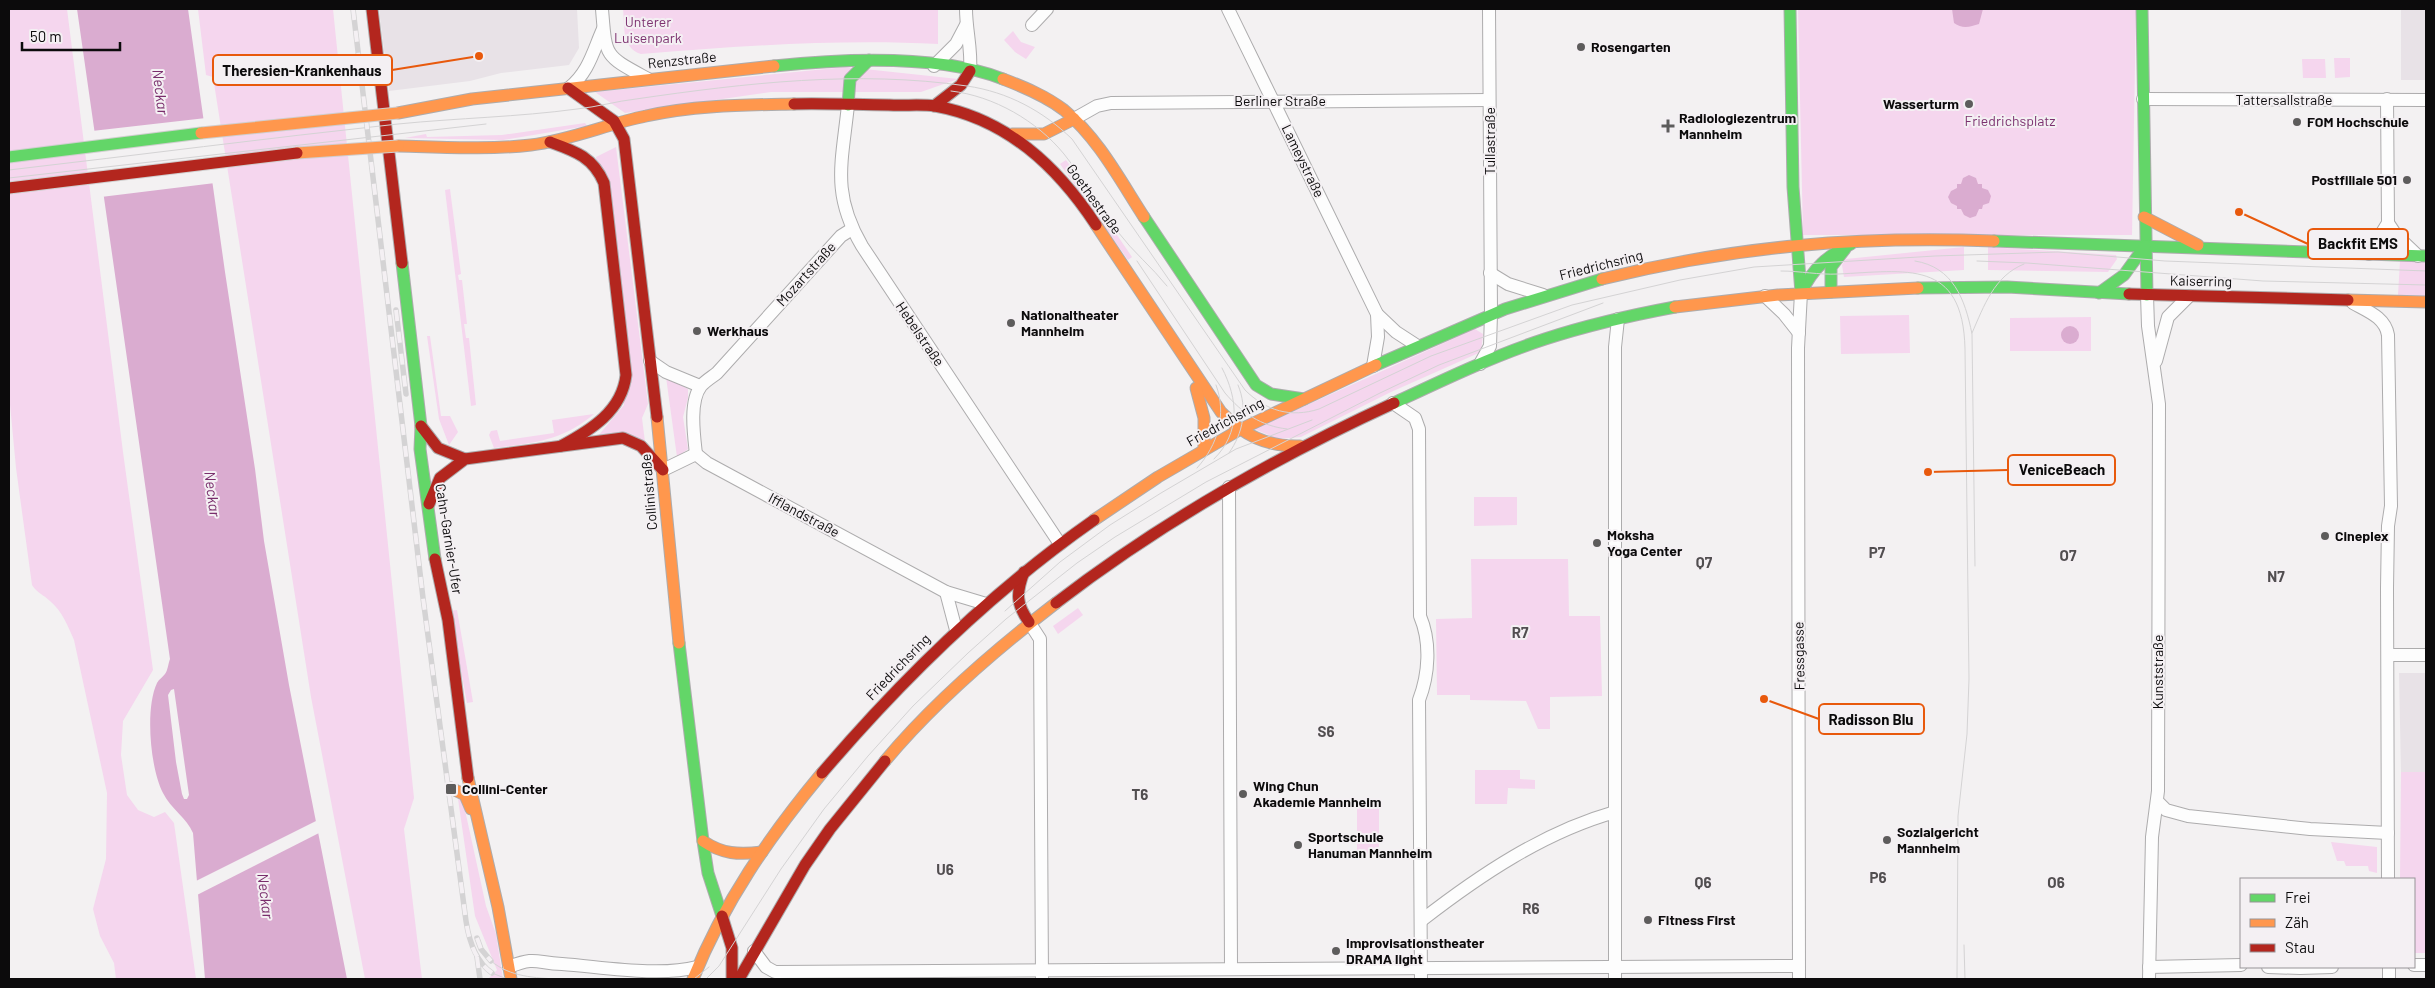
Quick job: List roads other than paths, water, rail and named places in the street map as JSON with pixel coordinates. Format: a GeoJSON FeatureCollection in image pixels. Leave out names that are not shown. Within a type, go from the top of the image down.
{"type":"FeatureCollection","features":[{"type":"Feature","properties":{"kind":"main road","name":"Cahn-Garnier-Ufer"},"geometry":{"type":"LineString","coordinates":[[372,9],[421,426],[420,449],[425,490],[429,504],[436,572],[448,620],[467,767],[478,826],[498,907],[510,973]]}},
{"type":"Feature","properties":{"kind":"main road"},"geometry":{"type":"LineString","coordinates":[[1790,9],[1794,208],[1801,293]]}},
{"type":"Feature","properties":{"kind":"main road"},"geometry":{"type":"LineString","coordinates":[[2142,9],[2144,217],[2147,295]]}},
{"type":"Feature","properties":{"kind":"main road"},"geometry":{"type":"LineString","coordinates":[[9,188],[170,166],[325,150],[398,146],[498,148],[550,142],[661,113],[748,105],[848,105],[850,79],[856,70],[869,60]]}},
{"type":"Feature","properties":{"kind":"main road","name":"Renzstraße"},"geometry":{"type":"LineString","coordinates":[[9,157],[177,136],[398,113],[472,100],[568,88],[813,62],[869,60],[970,71]]}},
{"type":"Feature","properties":{"kind":"main road"},"geometry":{"type":"LineString","coordinates":[[934,106],[960,86],[970,71],[1024,86],[1052,102],[1074,119],[1098,148],[1256,385],[1271,394],[1304,399]]}},
{"type":"Feature","properties":{"kind":"main road","name":"Collinistraße"},"geometry":{"type":"LineString","coordinates":[[568,88],[602,111],[616,124],[624,139],[663,470],[668,556],[702,841],[708,873],[732,948],[732,979]]}},
{"type":"Feature","properties":{"kind":"main road","name":"Goethestraße"},"geometry":{"type":"LineString","coordinates":[[848,105],[934,106],[984,119],[1012,134],[1050,165],[1067,184],[1221,412],[1239,430],[1256,440],[1275,446],[1304,446]]}},
{"type":"Feature","properties":{"kind":"main road"},"geometry":{"type":"LineString","coordinates":[[1012,134],[1044,134],[1074,119]]}},
{"type":"Feature","properties":{"kind":"main road"},"geometry":{"type":"LineString","coordinates":[[550,142],[584,154],[594,162],[604,183],[626,375],[623,393],[602,419],[561,446]]}},
{"type":"Feature","properties":{"kind":"main road"},"geometry":{"type":"LineString","coordinates":[[1784,223],[1794,208]]}},
{"type":"Feature","properties":{"kind":"main road"},"geometry":{"type":"LineString","coordinates":[[2144,217],[2201,248]]}},
{"type":"Feature","properties":{"kind":"main road"},"geometry":{"type":"LineString","coordinates":[[1768,248],[1776,235]]}},
{"type":"Feature","properties":{"kind":"main road"},"geometry":{"type":"LineString","coordinates":[[1801,293],[1813,268],[1825,257],[1863,239]]}},
{"type":"Feature","properties":{"kind":"main road","name":"Friedrichsring"},"geometry":{"type":"LineString","coordinates":[[693,979],[722,916],[762,852],[832,761],[904,682],[956,630],[1060,544],[1204,449],[1239,430],[1416,346],[1491,314],[1544,296],[1664,265],[1797,244],[1863,239],[1975,240],[2145,246]]}},
{"type":"Feature","properties":{"kind":"main road"},"geometry":{"type":"LineString","coordinates":[[1797,244],[1832,292]]}},
{"type":"Feature","properties":{"kind":"main road"},"geometry":{"type":"LineString","coordinates":[[1832,292],[1831,267],[1846,246]]}},
{"type":"Feature","properties":{"kind":"main road"},"geometry":{"type":"LineString","coordinates":[[2145,246],[2422,256]]}},
{"type":"Feature","properties":{"kind":"main road"},"geometry":{"type":"LineString","coordinates":[[2099,292],[2124,275],[2145,246]]}},
{"type":"Feature","properties":{"kind":"main road","name":"Kaiserring"},"geometry":{"type":"LineString","coordinates":[[1832,292],[1974,286],[2147,295],[2426,302]]}},
{"type":"Feature","properties":{"kind":"main road"},"geometry":{"type":"LineString","coordinates":[[739,979],[790,888],[830,829],[860,789],[954,689],[1028,622],[1123,554],[1229,487],[1304,446],[1393,403],[1540,340],[1618,319],[1693,304],[1765,296],[1832,292]]}},
{"type":"Feature","properties":{"kind":"main road"},"geometry":{"type":"LineString","coordinates":[[1195,372],[1195,387],[1205,414],[1207,429],[1204,449]]}},
{"type":"Feature","properties":{"kind":"main road"},"geometry":{"type":"LineString","coordinates":[[421,426],[438,448],[465,460]]}},
{"type":"Feature","properties":{"kind":"main road"},"geometry":{"type":"LineString","coordinates":[[429,504],[440,478],[465,460],[561,446],[623,438],[641,446],[663,470]]}},
{"type":"Feature","properties":{"kind":"main road"},"geometry":{"type":"LineString","coordinates":[[1024,572],[1016,592],[1016,601],[1018,609],[1028,622]]}},
{"type":"Feature","properties":{"kind":"main road"},"geometry":{"type":"LineString","coordinates":[[467,767],[462,780],[451,788],[462,793],[467,798],[478,826]]}},
{"type":"Feature","properties":{"kind":"main road"},"geometry":{"type":"LineString","coordinates":[[702,841],[725,854],[740,855],[762,852]]}},
{"type":"Feature","properties":{"kind":"street"},"geometry":{"type":"LineString","coordinates":[[602,9],[606,49],[613,59],[648,79]]}},
{"type":"Feature","properties":{"kind":"street"},"geometry":{"type":"LineString","coordinates":[[966,9],[966,25],[972,54],[970,71]]}},
{"type":"Feature","properties":{"kind":"street"},"geometry":{"type":"LineString","coordinates":[[1032,25],[1047,9]]}},
{"type":"Feature","properties":{"kind":"street","name":"Lameystraße"},"geometry":{"type":"LineString","coordinates":[[1228,9],[1377,314],[1396,332],[1416,346]]}},
{"type":"Feature","properties":{"kind":"street","name":"Tullastraße"},"geometry":{"type":"LineString","coordinates":[[1478,366],[1490,346],[1491,314],[1489,9]]}},
{"type":"Feature","properties":{"kind":"street"},"geometry":{"type":"LineString","coordinates":[[934,66],[956,44],[966,25]]}},
{"type":"Feature","properties":{"kind":"street"},"geometry":{"type":"LineString","coordinates":[[568,88],[577,82],[588,67],[603,29]]}},
{"type":"Feature","properties":{"kind":"street"},"geometry":{"type":"LineString","coordinates":[[2369,254],[2388,223],[2388,99]]}},
{"type":"Feature","properties":{"kind":"street","name":"Berliner Straße"},"geometry":{"type":"LineString","coordinates":[[1074,119],[1097,106],[1110,103],[1489,100]]}},
{"type":"Feature","properties":{"kind":"street","name":"Tattersallstraße"},"geometry":{"type":"LineString","coordinates":[[2142,100],[2426,100]]}},
{"type":"Feature","properties":{"kind":"street","name":"Hebelstraße"},"geometry":{"type":"LineString","coordinates":[[848,105],[841,161],[841,186],[843,207],[852,229],[1060,544]]}},
{"type":"Feature","properties":{"kind":"street"},"geometry":{"type":"LineString","coordinates":[[2388,223],[2396,235],[2422,256]]}},
{"type":"Feature","properties":{"kind":"street","name":"Mozartstraße"},"geometry":{"type":"LineString","coordinates":[[700,386],[717,373],[841,236],[852,229]]}},
{"type":"Feature","properties":{"kind":"street"},"geometry":{"type":"LineString","coordinates":[[1490,273],[1508,284],[1544,296]]}},
{"type":"Feature","properties":{"kind":"street","name":"Fressgasse"},"geometry":{"type":"LineString","coordinates":[[1799,973],[1799,333],[1801,293]]}},
{"type":"Feature","properties":{"kind":"street","name":"Kunststraße"},"geometry":{"type":"LineString","coordinates":[[2147,295],[2149,334],[2160,404],[2158,802],[2152,837],[2149,973]]}},
{"type":"Feature","properties":{"kind":"street"},"geometry":{"type":"LineString","coordinates":[[1765,296],[1784,314],[1799,333]]}},
{"type":"Feature","properties":{"kind":"street","name":"Kunststraße"},"geometry":{"type":"LineString","coordinates":[[2155,365],[2168,317],[2189,296]]}},
{"type":"Feature","properties":{"kind":"street"},"geometry":{"type":"LineString","coordinates":[[2346,299],[2379,318],[2385,326],[2388,335],[2391,506],[2388,526],[2388,878]]}},
{"type":"Feature","properties":{"kind":"street","name":"Lameystraße"},"geometry":{"type":"LineString","coordinates":[[1373,366],[1378,337],[1377,314]]}},
{"type":"Feature","properties":{"kind":"street"},"geometry":{"type":"LineString","coordinates":[[1615,973],[1615,370],[1618,319]]}},
{"type":"Feature","properties":{"kind":"street"},"geometry":{"type":"LineString","coordinates":[[650,361],[666,372],[700,386],[695,403],[693,425],[696,454],[663,470]]}},
{"type":"Feature","properties":{"kind":"street"},"geometry":{"type":"LineString","coordinates":[[1393,403],[1416,418],[1419,429],[1420,616],[1426,631],[1426,682],[1419,700],[1422,974]]}},
{"type":"Feature","properties":{"kind":"street","name":"Ifflandstraße"},"geometry":{"type":"LineString","coordinates":[[696,454],[707,463],[946,592],[986,604]]}},
{"type":"Feature","properties":{"kind":"street"},"geometry":{"type":"LineString","coordinates":[[1229,487],[1230,970]]}},
{"type":"Feature","properties":{"kind":"street"},"geometry":{"type":"LineString","coordinates":[[946,592],[956,630]]}},
{"type":"Feature","properties":{"kind":"street"},"geometry":{"type":"LineString","coordinates":[[1028,622],[1040,639],[1042,975]]}},
{"type":"Feature","properties":{"kind":"street"},"geometry":{"type":"LineString","coordinates":[[2388,655],[2426,655]]}},
{"type":"Feature","properties":{"kind":"street"},"geometry":{"type":"LineString","coordinates":[[2158,802],[2166,810],[2176,814],[2230,821],[2388,833]]}},
{"type":"Feature","properties":{"kind":"street"},"geometry":{"type":"LineString","coordinates":[[1422,920],[1494,867],[1543,842],[1594,819],[1615,812]]}},
{"type":"Feature","properties":{"kind":"street"},"geometry":{"type":"LineString","coordinates":[[754,951],[766,967],[775,972],[1042,975],[1230,970],[1422,974],[1799,973]]}},
{"type":"Feature","properties":{"kind":"street"},"geometry":{"type":"LineString","coordinates":[[510,973],[532,959],[557,964],[664,972],[697,967]]}},
{"type":"Feature","properties":{"kind":"street"},"geometry":{"type":"LineString","coordinates":[[2149,973],[2240,965]]}},
{"type":"Feature","properties":{"kind":"water","name":"Neckar"},"geometry":{"type":"Polygon","coordinates":[[[77,9],[188,9],[264,541],[289,685],[347,979],[205,979],[193,833],[163,793],[152,754],[150,722],[153,694],[158,682],[166,672],[170,659],[77,9]],[[174,689],[168,695],[176,762],[184,799],[187,799],[189,795],[174,689]]]}},
{"type":"Feature","properties":{"kind":"water"},"geometry":{"type":"Polygon","coordinates":[[[1952,9],[1983,9],[1979,24],[1966,27],[1954,23],[1952,9]]]}},
{"type":"Feature","properties":{"kind":"water"},"geometry":{"type":"Polygon","coordinates":[[[1969,175],[1976,178],[1978,184],[1982,184],[1982,188],[1988,190],[1991,196],[1989,203],[1983,205],[1982,209],[1979,209],[1976,216],[1970,218],[1964,215],[1961,209],[1957,209],[1957,206],[1951,203],[1948,197],[1951,191],[1957,188],[1957,184],[1961,184],[1963,178],[1969,175]]]}},
{"type":"Feature","properties":{"kind":"water"},"geometry":{"type":"Polygon","coordinates":[[[2066,326],[2074,326],[2079,331],[2077,342],[2066,344],[2061,339],[2061,331],[2066,326]]]}},
{"type":"Feature","properties":{"kind":"tram line"},"geometry":{"type":"LineString","coordinates":[[9,170],[398,124],[555,112],[677,93],[802,80],[884,79],[926,81],[967,86],[997,93],[1024,104],[1049,120],[1072,139],[1245,390],[1270,408],[1299,413],[1319,409],[1431,356],[1572,305],[1680,280],[1754,267],[1935,256],[2058,252],[2165,261],[2426,271]]}},
{"type":"Feature","properties":{"kind":"tram line"},"geometry":{"type":"LineString","coordinates":[[951,91],[983,98],[999,104],[1041,131],[1064,154],[1124,239],[1167,286]]}},
{"type":"Feature","properties":{"kind":"tram line"},"geometry":{"type":"LineString","coordinates":[[9,178],[486,124]]}},
{"type":"Feature","properties":{"kind":"tram line"},"geometry":{"type":"LineString","coordinates":[[1137,261],[1225,393],[1238,407],[1260,422],[1287,429]]}},
{"type":"Feature","properties":{"kind":"tram line"},"geometry":{"type":"LineString","coordinates":[[1915,261],[1928,264],[1948,278],[1961,297],[1972,334],[1975,566]]}},
{"type":"Feature","properties":{"kind":"tram line"},"geometry":{"type":"LineString","coordinates":[[1977,261],[2263,281],[2426,285]]}},
{"type":"Feature","properties":{"kind":"tram line"},"geometry":{"type":"LineString","coordinates":[[1972,333],[1991,293],[2005,276],[2024,264]]}},
{"type":"Feature","properties":{"kind":"tram line"},"geometry":{"type":"LineString","coordinates":[[1781,271],[1831,274],[1908,272],[1926,276],[1942,284],[1954,298],[1962,320],[1965,349],[1969,679],[1967,734],[1958,816],[1957,979]]}},
{"type":"Feature","properties":{"kind":"tram line"},"geometry":{"type":"LineString","coordinates":[[706,979],[719,966],[781,869],[824,809],[868,756],[913,706],[968,653],[1006,619],[1077,563],[1115,537],[1206,482],[1380,393],[1439,365],[1603,303]]}},
{"type":"Feature","properties":{"kind":"tram line"},"geometry":{"type":"LineString","coordinates":[[1214,459],[1223,449],[1233,427],[1234,403],[1222,368]]}},
{"type":"Feature","properties":{"kind":"tram line"},"geometry":{"type":"LineString","coordinates":[[1197,468],[1210,449],[1218,429],[1221,407],[1216,385]]}},
{"type":"Feature","properties":{"kind":"tram line"},"geometry":{"type":"LineString","coordinates":[[1229,453],[1241,429],[1243,403],[1238,385]]}},
{"type":"Feature","properties":{"kind":"tram line"},"geometry":{"type":"LineString","coordinates":[[1005,611],[1060,562],[1110,525],[1161,493],[1236,449],[1312,420]]}},
{"type":"Feature","properties":{"kind":"tram line"},"geometry":{"type":"LineString","coordinates":[[1964,945],[1965,979]]}},
{"type":"Feature","properties":{"kind":"tram line"},"geometry":{"type":"LineString","coordinates":[[491,961],[515,973],[532,977],[559,979]]}},
{"type":"Feature","properties":{"kind":"tram line"},"geometry":{"type":"LineString","coordinates":[[694,979],[709,967]]}},
{"type":"Feature","properties":{"kind":"tram line"},"geometry":{"type":"LineString","coordinates":[[492,973],[507,979]]}},
{"type":"Feature","properties":{"kind":"railway"},"geometry":{"type":"LineString","coordinates":[[353,9],[423,598],[466,921],[469,936],[477,957],[492,973]]}},
{"type":"Feature","properties":{"kind":"railway"},"geometry":{"type":"LineString","coordinates":[[396,310],[406,394]]}},
{"type":"Feature","properties":{"kind":"railway"},"geometry":{"type":"LineString","coordinates":[[477,938],[481,949],[491,961]]}},
{"type":"Feature","properties":{"kind":"railway"},"geometry":{"type":"LineString","coordinates":[[477,957],[480,979]]}},
{"type":"Feature","properties":{"kind":"place","name":"Rosengarten"},"geometry":{"type":"Point","coordinates":[1581,47]}},
{"type":"Feature","properties":{"kind":"place","name":"Theresien-Krankenhaus"},"geometry":{"type":"Point","coordinates":[479,56]}},
{"type":"Feature","properties":{"kind":"place","name":"Wasserturm"},"geometry":{"type":"Point","coordinates":[1969,104]}},
{"type":"Feature","properties":{"kind":"place","name":"FOM Hochschule"},"geometry":{"type":"Point","coordinates":[2297,122]}},
{"type":"Feature","properties":{"kind":"place","name":"Radiologiezentrum Mannheim"},"geometry":{"type":"Point","coordinates":[1668,126]}},
{"type":"Feature","properties":{"kind":"place","name":"Postfiliale 501"},"geometry":{"type":"Point","coordinates":[2407,180]}},
{"type":"Feature","properties":{"kind":"place","name":"Backfit EMS"},"geometry":{"type":"Point","coordinates":[2239,212]}},
{"type":"Feature","properties":{"kind":"place","name":"Nationaltheater Mannheim"},"geometry":{"type":"Point","coordinates":[1011,323]}},
{"type":"Feature","properties":{"kind":"place","name":"Werkhaus"},"geometry":{"type":"Point","coordinates":[697,331]}},
{"type":"Feature","properties":{"kind":"place","name":"VeniceBeach"},"geometry":{"type":"Point","coordinates":[1928,472]}},
{"type":"Feature","properties":{"kind":"place","name":"Cineplex"},"geometry":{"type":"Point","coordinates":[2325,536]}},
{"type":"Feature","properties":{"kind":"place","name":"Moksha Yoga Center"},"geometry":{"type":"Point","coordinates":[1597,543]}},
{"type":"Feature","properties":{"kind":"place","name":"Radisson Blu"},"geometry":{"type":"Point","coordinates":[1764,699]}},
{"type":"Feature","properties":{"kind":"place","name":"Collini-Center"},"geometry":{"type":"Point","coordinates":[451,789]}},
{"type":"Feature","properties":{"kind":"place","name":"Wing Chun Akademie Mannheim"},"geometry":{"type":"Point","coordinates":[1243,794]}},
{"type":"Feature","properties":{"kind":"place","name":"Sozialgericht Mannheim"},"geometry":{"type":"Point","coordinates":[1887,840]}},
{"type":"Feature","properties":{"kind":"place","name":"Sportschule Hanuman Mannheim"},"geometry":{"type":"Point","coordinates":[1298,845]}},
{"type":"Feature","properties":{"kind":"place","name":"Fitness First"},"geometry":{"type":"Point","coordinates":[1648,920]}},
{"type":"Feature","properties":{"kind":"place","name":"Improvisationstheater DRAMA light"},"geometry":{"type":"Point","coordinates":[1336,951]}},
{"type":"Feature","properties":{"kind":"district","name":"P7"},"geometry":{"type":"Point","coordinates":[1877,553]}},
{"type":"Feature","properties":{"kind":"district","name":"O7"},"geometry":{"type":"Point","coordinates":[2068,556]}},
{"type":"Feature","properties":{"kind":"district","name":"Q7"},"geometry":{"type":"Point","coordinates":[1704,563]}},
{"type":"Feature","properties":{"kind":"district","name":"N7"},"geometry":{"type":"Point","coordinates":[2276,577]}},
{"type":"Feature","properties":{"kind":"district","name":"R7"},"geometry":{"type":"Point","coordinates":[1520,633]}},
{"type":"Feature","properties":{"kind":"district","name":"S6"},"geometry":{"type":"Point","coordinates":[1326,732]}},
{"type":"Feature","properties":{"kind":"district","name":"T6"},"geometry":{"type":"Point","coordinates":[1140,795]}},
{"type":"Feature","properties":{"kind":"district","name":"U6"},"geometry":{"type":"Point","coordinates":[945,870]}},
{"type":"Feature","properties":{"kind":"district","name":"P6"},"geometry":{"type":"Point","coordinates":[1878,878]}},
{"type":"Feature","properties":{"kind":"district","name":"Q6"},"geometry":{"type":"Point","coordinates":[1703,883]}},
{"type":"Feature","properties":{"kind":"district","name":"O6"},"geometry":{"type":"Point","coordinates":[2056,883]}},
{"type":"Feature","properties":{"kind":"district","name":"R6"},"geometry":{"type":"Point","coordinates":[1531,909]}},
{"type":"Feature","properties":{"kind":"park label","name":"Unterer Luisenpark"},"geometry":{"type":"Point","coordinates":[648,30]}},
{"type":"Feature","properties":{"kind":"park label","name":"Friedrichsplatz"},"geometry":{"type":"Point","coordinates":[2010,121]}}]}
